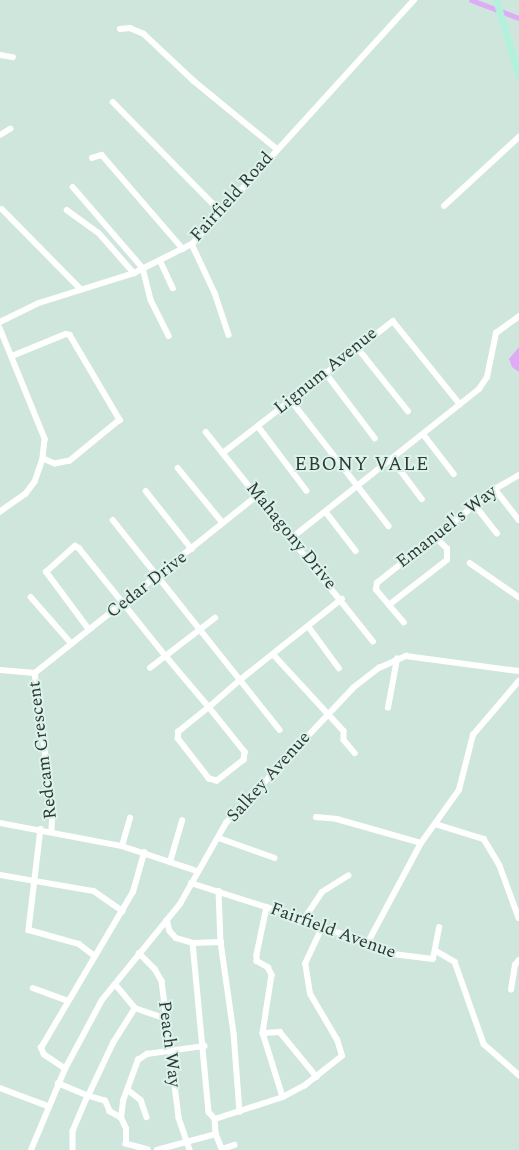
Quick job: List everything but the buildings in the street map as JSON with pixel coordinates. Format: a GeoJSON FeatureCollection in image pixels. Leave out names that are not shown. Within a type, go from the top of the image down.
{"type":"FeatureCollection","features":[{"type":"Feature","properties":{"kind":"main road"},"geometry":{"type":"LineString","coordinates":[[496,0],[519,77]]}},
{"type":"Feature","properties":{"kind":"street","name":"Fairfield Road"},"geometry":{"type":"LineString","coordinates":[[0,322],[39,303],[134,273],[192,244],[276,148],[414,0]]}},
{"type":"Feature","properties":{"kind":"street"},"geometry":{"type":"LineString","coordinates":[[120,29],[130,28],[144,34],[194,81],[276,148]]}},
{"type":"Feature","properties":{"kind":"street"},"geometry":{"type":"LineString","coordinates":[[0,55],[13,58]]}},
{"type":"Feature","properties":{"kind":"street"},"geometry":{"type":"LineString","coordinates":[[113,102],[221,212]]}},
{"type":"Feature","properties":{"kind":"street"},"geometry":{"type":"LineString","coordinates":[[0,135],[10,129]]}},
{"type":"Feature","properties":{"kind":"street"},"geometry":{"type":"LineString","coordinates":[[444,206],[519,137]]}},
{"type":"Feature","properties":{"kind":"street"},"geometry":{"type":"LineString","coordinates":[[92,158],[102,155],[183,249]]}},
{"type":"Feature","properties":{"kind":"street"},"geometry":{"type":"LineString","coordinates":[[74,187],[143,268],[152,300],[169,336]]}},
{"type":"Feature","properties":{"kind":"street"},"geometry":{"type":"LineString","coordinates":[[2,208],[81,290]]}},
{"type":"Feature","properties":{"kind":"street"},"geometry":{"type":"LineString","coordinates":[[67,210],[88,223],[134,273]]}},
{"type":"Feature","properties":{"kind":"street"},"geometry":{"type":"LineString","coordinates":[[192,244],[215,293],[229,334]]}},
{"type":"Feature","properties":{"kind":"street"},"geometry":{"type":"LineString","coordinates":[[160,260],[173,288]]}},
{"type":"Feature","properties":{"kind":"street"},"geometry":{"type":"LineString","coordinates":[[293,538],[424,435],[479,389],[487,377],[496,333],[519,316]]}},
{"type":"Feature","properties":{"kind":"street","name":"Lignum Avenue"},"geometry":{"type":"LineString","coordinates":[[223,453],[290,399],[393,321],[460,404]]}},
{"type":"Feature","properties":{"kind":"street"},"geometry":{"type":"LineString","coordinates":[[0,328],[45,439],[43,459],[35,482],[26,494],[0,512]]}},
{"type":"Feature","properties":{"kind":"street"},"geometry":{"type":"LineString","coordinates":[[12,356],[66,334],[70,335],[120,420],[70,461],[55,464],[43,459]]}},
{"type":"Feature","properties":{"kind":"street"},"geometry":{"type":"LineString","coordinates":[[357,347],[408,411]]}},
{"type":"Feature","properties":{"kind":"street"},"geometry":{"type":"LineString","coordinates":[[325,372],[375,438]]}},
{"type":"Feature","properties":{"kind":"street"},"geometry":{"type":"LineString","coordinates":[[290,399],[389,526]]}},
{"type":"Feature","properties":{"kind":"street"},"geometry":{"type":"LineString","coordinates":[[258,426],[307,491]]}},
{"type":"Feature","properties":{"kind":"street","name":"Mahagony Drive"},"geometry":{"type":"LineString","coordinates":[[206,432],[342,599],[373,641]]}},
{"type":"Feature","properties":{"kind":"street"},"geometry":{"type":"LineString","coordinates":[[424,435],[454,474]]}},
{"type":"Feature","properties":{"kind":"street"},"geometry":{"type":"LineString","coordinates":[[392,459],[422,499]]}},
{"type":"Feature","properties":{"kind":"street"},"geometry":{"type":"LineString","coordinates":[[178,468],[223,523]]}},
{"type":"Feature","properties":{"kind":"street","name":"Emanuel's Way"},"geometry":{"type":"LineString","coordinates":[[389,605],[376,590],[377,583],[495,489],[518,477]]}},
{"type":"Feature","properties":{"kind":"street"},"geometry":{"type":"LineString","coordinates":[[495,489],[519,520]]}},
{"type":"Feature","properties":{"kind":"street"},"geometry":{"type":"LineString","coordinates":[[146,491],[192,549]]}},
{"type":"Feature","properties":{"kind":"street","name":"Cedar Drive"},"geometry":{"type":"LineString","coordinates":[[35,673],[158,577],[258,495]]}},
{"type":"Feature","properties":{"kind":"street"},"geometry":{"type":"LineString","coordinates":[[475,505],[497,533]]}},
{"type":"Feature","properties":{"kind":"street"},"geometry":{"type":"LineString","coordinates":[[326,512],[356,551]]}},
{"type":"Feature","properties":{"kind":"street"},"geometry":{"type":"LineString","coordinates":[[113,520],[280,730]]}},
{"type":"Feature","properties":{"kind":"street"},"geometry":{"type":"LineString","coordinates":[[404,623],[389,605],[447,560],[446,550],[434,536]]}},
{"type":"Feature","properties":{"kind":"street"},"geometry":{"type":"LineString","coordinates":[[89,630],[46,572],[70,548],[79,548],[165,656],[209,707],[245,752],[244,760],[213,781],[177,735],[209,707],[240,680],[274,655],[342,599]]}},
{"type":"Feature","properties":{"kind":"street"},"geometry":{"type":"LineString","coordinates":[[470,563],[519,597]]}},
{"type":"Feature","properties":{"kind":"street"},"geometry":{"type":"LineString","coordinates":[[31,597],[72,644]]}},
{"type":"Feature","properties":{"kind":"street"},"geometry":{"type":"LineString","coordinates":[[150,668],[216,618]]}},
{"type":"Feature","properties":{"kind":"street"},"geometry":{"type":"LineString","coordinates":[[309,627],[339,668]]}},
{"type":"Feature","properties":{"kind":"street"},"geometry":{"type":"LineString","coordinates":[[274,655],[326,715],[344,731],[344,740],[356,752]]}},
{"type":"Feature","properties":{"kind":"street","name":"Salkey Avenue"},"geometry":{"type":"LineString","coordinates":[[31,1150],[58,1083],[91,1018],[139,952],[167,920],[192,883],[226,823],[353,688],[379,668],[406,656],[519,671]]}},
{"type":"Feature","properties":{"kind":"street"},"geometry":{"type":"LineString","coordinates":[[388,708],[397,659]]}},
{"type":"Feature","properties":{"kind":"street","name":"Redcam Crescent"},"geometry":{"type":"LineString","coordinates":[[0,670],[35,673],[52,810],[52,830]]}},
{"type":"Feature","properties":{"kind":"street"},"geometry":{"type":"LineString","coordinates":[[366,946],[421,843],[459,790],[473,735],[519,681]]}},
{"type":"Feature","properties":{"kind":"street"},"geometry":{"type":"LineString","coordinates":[[316,817],[337,819],[421,843]]}},
{"type":"Feature","properties":{"kind":"street"},"geometry":{"type":"LineString","coordinates":[[122,846],[130,818]]}},
{"type":"Feature","properties":{"kind":"street"},"geometry":{"type":"LineString","coordinates":[[170,862],[182,821]]}},
{"type":"Feature","properties":{"kind":"street"},"geometry":{"type":"LineString","coordinates":[[0,823],[52,830],[122,846],[197,872]]}},
{"type":"Feature","properties":{"kind":"street"},"geometry":{"type":"LineString","coordinates":[[435,824],[484,839],[500,866],[519,918]]}},
{"type":"Feature","properties":{"kind":"street"},"geometry":{"type":"LineString","coordinates":[[41,829],[37,881],[29,930],[79,944],[95,956]]}},
{"type":"Feature","properties":{"kind":"street"},"geometry":{"type":"LineString","coordinates":[[219,838],[275,858]]}},
{"type":"Feature","properties":{"kind":"street"},"geometry":{"type":"LineString","coordinates":[[65,1069],[44,1055],[41,1048],[123,911],[133,892],[144,853]]}},
{"type":"Feature","properties":{"kind":"street"},"geometry":{"type":"LineString","coordinates":[[0,875],[94,891],[105,896],[123,911]]}},
{"type":"Feature","properties":{"kind":"street"},"geometry":{"type":"LineString","coordinates":[[304,919],[322,892],[348,876]]}},
{"type":"Feature","properties":{"kind":"street","name":"Fairfield Avenue"},"geometry":{"type":"LineString","coordinates":[[192,883],[304,919],[366,946],[428,960],[435,957],[436,951]]}},
{"type":"Feature","properties":{"kind":"street"},"geometry":{"type":"LineString","coordinates":[[219,891],[221,942],[234,1033],[240,1112]]}},
{"type":"Feature","properties":{"kind":"street"},"geometry":{"type":"LineString","coordinates":[[267,907],[257,955],[258,960],[268,967],[272,975],[263,1033],[283,1096]]}},
{"type":"Feature","properties":{"kind":"street"},"geometry":{"type":"LineString","coordinates":[[167,920],[172,935],[193,943],[221,942]]}},
{"type":"Feature","properties":{"kind":"street"},"geometry":{"type":"LineString","coordinates":[[214,1119],[240,1112],[283,1096],[316,1077],[342,1056],[337,1040],[310,994],[305,964],[322,928]]}},
{"type":"Feature","properties":{"kind":"street"},"geometry":{"type":"LineString","coordinates":[[438,928],[436,951],[455,962],[484,1044],[519,1075]]}},
{"type":"Feature","properties":{"kind":"street"},"geometry":{"type":"LineString","coordinates":[[193,943],[209,1112],[214,1119],[216,1134],[222,1149],[234,1145]]}},
{"type":"Feature","properties":{"kind":"street","name":"Peach Way"},"geometry":{"type":"LineString","coordinates":[[139,952],[159,974],[179,1118],[190,1150]]}},
{"type":"Feature","properties":{"kind":"street"},"geometry":{"type":"LineString","coordinates":[[511,990],[515,965],[519,960]]}},
{"type":"Feature","properties":{"kind":"street"},"geometry":{"type":"LineString","coordinates":[[116,985],[135,1008],[164,1018]]}},
{"type":"Feature","properties":{"kind":"street"},"geometry":{"type":"LineString","coordinates":[[33,988],[68,1001]]}},
{"type":"Feature","properties":{"kind":"street"},"geometry":{"type":"LineString","coordinates":[[74,1150],[73,1132],[88,1096],[113,1042],[135,1008]]}},
{"type":"Feature","properties":{"kind":"street"},"geometry":{"type":"LineString","coordinates":[[263,1033],[280,1032],[287,1037],[316,1077]]}},
{"type":"Feature","properties":{"kind":"street"},"geometry":{"type":"LineString","coordinates":[[121,1118],[128,1090],[141,1056],[169,1050],[204,1046]]}},
{"type":"Feature","properties":{"kind":"street"},"geometry":{"type":"LineString","coordinates":[[58,1083],[105,1101],[110,1112],[121,1118],[126,1129],[126,1144],[148,1150]]}},
{"type":"Feature","properties":{"kind":"street"},"geometry":{"type":"LineString","coordinates":[[0,1088],[48,1106]]}},
{"type":"Feature","properties":{"kind":"street"},"geometry":{"type":"LineString","coordinates":[[128,1090],[141,1100],[147,1117]]}},
{"type":"Feature","properties":{"kind":"street"},"geometry":{"type":"LineString","coordinates":[[157,1150],[187,1144],[216,1134]]}},
{"type":"Feature","properties":{"kind":"shaded area"},"geometry":{"type":"Polygon","coordinates":[[[519,347],[519,372],[512,367],[509,359],[519,347]]]}},
{"type":"Feature","properties":{"kind":"waterway"},"geometry":{"type":"LineString","coordinates":[[471,0],[519,18]]}},
{"type":"Feature","properties":{"kind":"district","name":"EBONY VALE"},"geometry":{"type":"Point","coordinates":[362,465]}}]}
